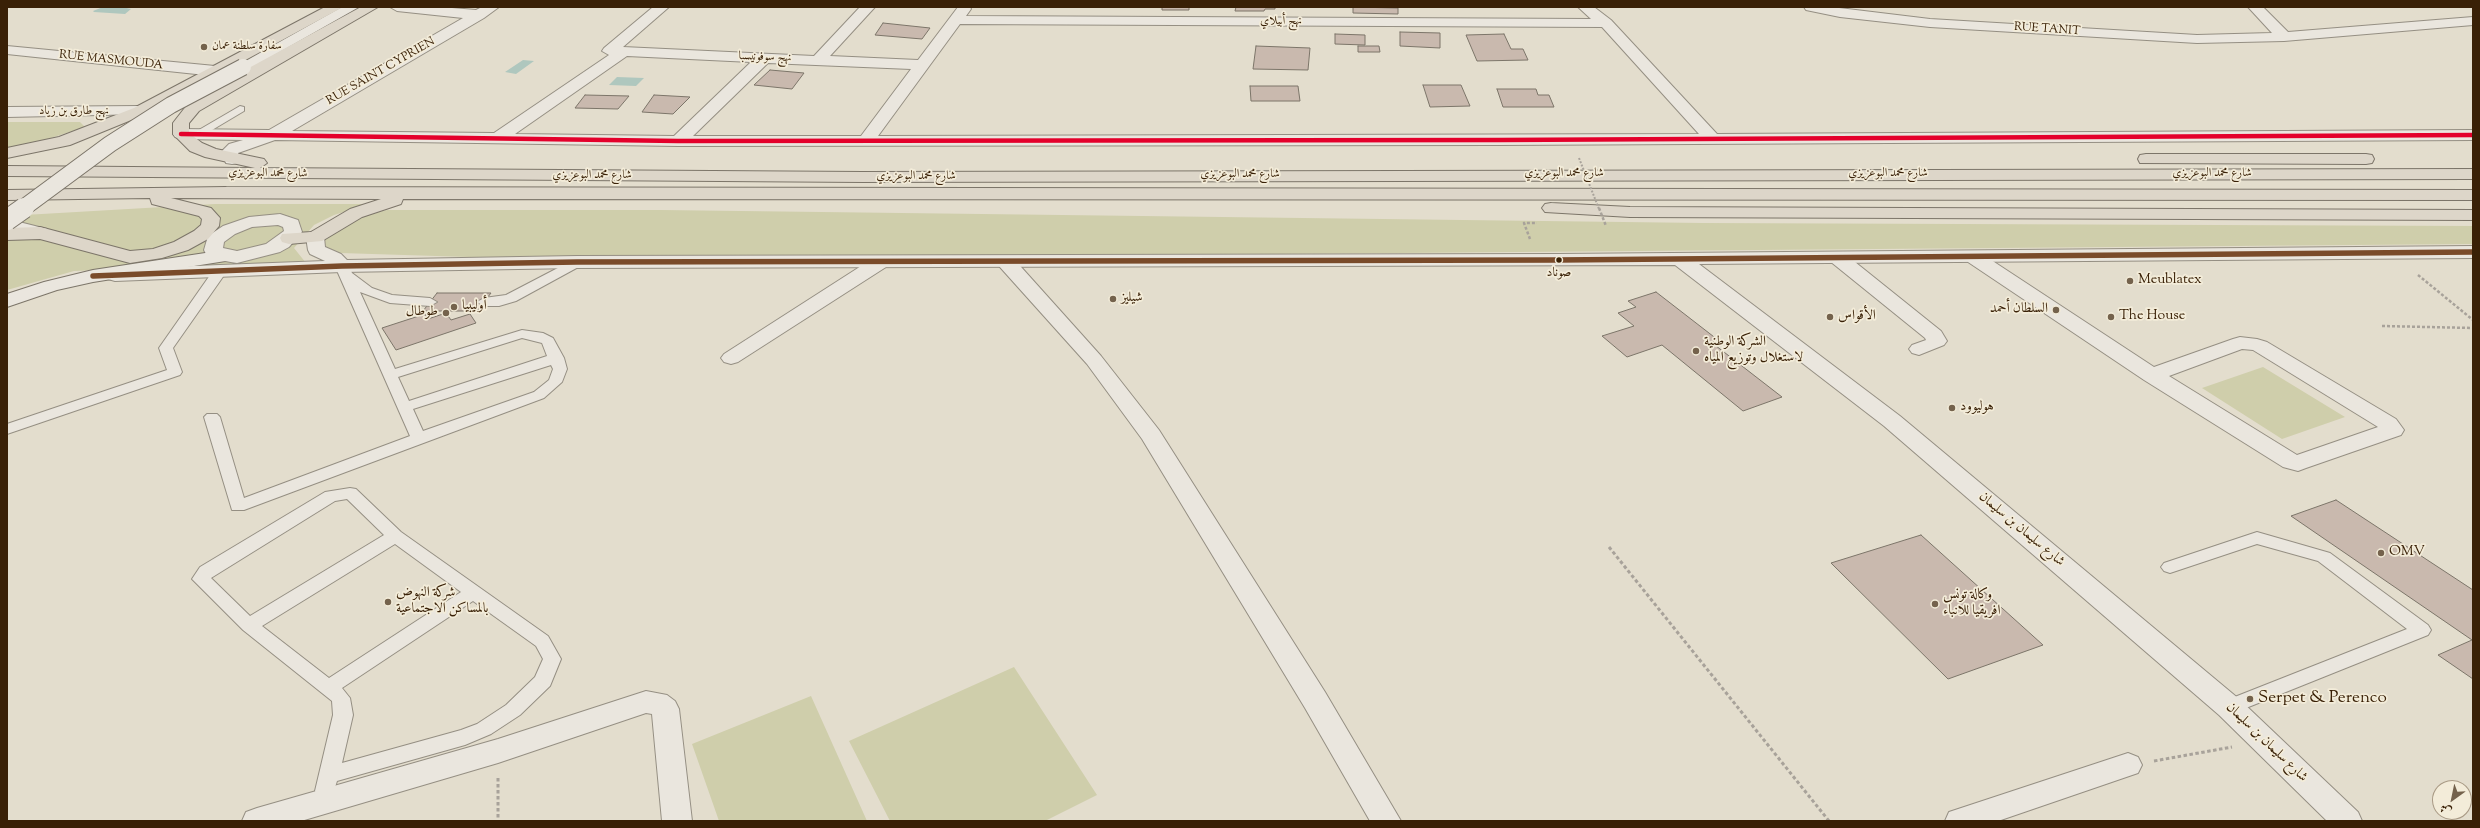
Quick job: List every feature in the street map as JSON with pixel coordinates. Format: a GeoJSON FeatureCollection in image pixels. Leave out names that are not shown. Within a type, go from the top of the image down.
{"type":"FeatureCollection","features":[{"type":"Feature","properties":{"kind":"highway"},"geometry":{"type":"LineString","coordinates":[[7,153],[64,141],[140,111],[336,7]]}},
{"type":"Feature","properties":{"kind":"highway"},"geometry":{"type":"LineString","coordinates":[[334,174],[232,159],[196,147],[181,134],[181,123],[193,108],[252,72],[371,7]]}},
{"type":"Feature","properties":{"kind":"highway"},"geometry":{"type":"LineString","coordinates":[[1869,174],[1944,162],[2243,158],[2473,160]]}},
{"type":"Feature","properties":{"kind":"highway","name":"شارع محمد البوعزيزي"},"geometry":{"type":"LineString","coordinates":[[7,171],[879,177],[2473,174]]}},
{"type":"Feature","properties":{"kind":"highway"},"geometry":{"type":"LineString","coordinates":[[7,234],[40,233],[130,257],[168,251],[202,235],[210,226],[211,218],[205,212],[130,193]]}},
{"type":"Feature","properties":{"kind":"highway","name":"شارع محمد البوعزيزي"},"geometry":{"type":"LineString","coordinates":[[7,195],[130,193],[2473,195]]}},
{"type":"Feature","properties":{"kind":"highway"},"geometry":{"type":"LineString","coordinates":[[289,238],[315,236],[341,220],[367,209],[424,194]]}},
{"type":"Feature","properties":{"kind":"highway"},"geometry":{"type":"LineString","coordinates":[[1458,195],[1543,207],[1630,212],[2473,216]]}},
{"type":"Feature","properties":{"kind":"highway"},"geometry":{"type":"LineString","coordinates":[[202,235],[221,235]]}},
{"type":"Feature","properties":{"kind":"street"},"geometry":{"type":"LineString","coordinates":[[7,220],[110,144],[171,105],[352,7]]}},
{"type":"Feature","properties":{"kind":"street"},"geometry":{"type":"LineString","coordinates":[[397,7],[479,15]]}},
{"type":"Feature","properties":{"kind":"street","name":"RUE SAINT CYPRIEN"},"geometry":{"type":"LineString","coordinates":[[271,136],[492,7]]}},
{"type":"Feature","properties":{"kind":"street","name":"نهج سوفونيسبا"},"geometry":{"type":"LineString","coordinates":[[662,7],[609,50],[625,52],[921,65]]}},
{"type":"Feature","properties":{"kind":"street"},"geometry":{"type":"LineString","coordinates":[[818,60],[868,7]]}},
{"type":"Feature","properties":{"kind":"street"},"geometry":{"type":"LineString","coordinates":[[866,140],[966,7]]}},
{"type":"Feature","properties":{"kind":"street"},"geometry":{"type":"LineString","coordinates":[[1092,21],[1100,7]]}},
{"type":"Feature","properties":{"kind":"street"},"geometry":{"type":"LineString","coordinates":[[1433,7],[1443,22]]}},
{"type":"Feature","properties":{"kind":"street"},"geometry":{"type":"LineString","coordinates":[[1585,7],[1606,23],[1714,139]]}},
{"type":"Feature","properties":{"kind":"street","name":"RUE TANIT"},"geometry":{"type":"LineString","coordinates":[[1810,7],[1840,13],[1930,23],[2197,39],[2284,37],[2473,21]]}},
{"type":"Feature","properties":{"kind":"street"},"geometry":{"type":"LineString","coordinates":[[1824,7],[1840,13]]}},
{"type":"Feature","properties":{"kind":"street"},"geometry":{"type":"LineString","coordinates":[[2254,7],[2284,37]]}},
{"type":"Feature","properties":{"kind":"street","name":"نهج أبيلاي"},"geometry":{"type":"LineString","coordinates":[[956,20],[1606,23]]}},
{"type":"Feature","properties":{"kind":"street","name":"RUE MASMOUDA"},"geometry":{"type":"LineString","coordinates":[[7,50],[215,71]]}},
{"type":"Feature","properties":{"kind":"street"},"geometry":{"type":"LineString","coordinates":[[498,138],[625,52]]}},
{"type":"Feature","properties":{"kind":"street"},"geometry":{"type":"LineString","coordinates":[[678,141],[764,58]]}},
{"type":"Feature","properties":{"kind":"street","name":"نهج طارق بن زياد"},"geometry":{"type":"LineString","coordinates":[[7,112],[140,111]]}},
{"type":"Feature","properties":{"kind":"street"},"geometry":{"type":"LineString","coordinates":[[181,134],[678,141],[2473,136]]}},
{"type":"Feature","properties":{"kind":"street"},"geometry":{"type":"LineString","coordinates":[[232,159],[229,152],[235,148],[271,136]]}},
{"type":"Feature","properties":{"kind":"street"},"geometry":{"type":"LineString","coordinates":[[270,219],[287,221],[292,224],[293,232],[289,238],[273,248],[222,263],[213,250],[215,240],[221,235],[239,226],[270,219]]}},
{"type":"Feature","properties":{"kind":"street"},"geometry":{"type":"LineString","coordinates":[[7,224],[40,233]]}},
{"type":"Feature","properties":{"kind":"street"},"geometry":{"type":"LineString","coordinates":[[315,236],[314,241],[317,250],[334,258],[344,271]]}},
{"type":"Feature","properties":{"kind":"street"},"geometry":{"type":"LineString","coordinates":[[250,255],[344,271],[577,262],[879,263],[1975,258],[2473,252]]}},
{"type":"Feature","properties":{"kind":"street"},"geometry":{"type":"LineString","coordinates":[[1838,258],[1934,335],[1937,341],[1934,344],[1920,349]]}},
{"type":"Feature","properties":{"kind":"street"},"geometry":{"type":"LineString","coordinates":[[1975,258],[2152,374],[2291,462],[2298,463],[2393,430],[2388,424],[2260,346],[2250,343],[2240,343],[2152,374]]}},
{"type":"Feature","properties":{"kind":"street","name":"شارع سليمان بن سليمان"},"geometry":{"type":"LineString","coordinates":[[1680,259],[1892,421],[2229,707],[2347,821]]}},
{"type":"Feature","properties":{"kind":"street"},"geometry":{"type":"LineString","coordinates":[[1006,262],[1094,360],[1151,436],[1315,700],[1386,821]]}},
{"type":"Feature","properties":{"kind":"street"},"geometry":{"type":"LineString","coordinates":[[7,301],[51,286],[94,276],[222,263],[319,267]]}},
{"type":"Feature","properties":{"kind":"street"},"geometry":{"type":"LineString","coordinates":[[731,358],[879,263]]}},
{"type":"Feature","properties":{"kind":"street"},"geometry":{"type":"LineString","coordinates":[[257,821],[325,797],[498,751],[646,702],[658,703],[665,709],[677,821]]}},
{"type":"Feature","properties":{"kind":"street"},"geometry":{"type":"LineString","coordinates":[[1960,821],[2128,765]]}},
{"type":"Feature","properties":{"kind":"lane"},"geometry":{"type":"LineString","coordinates":[[198,134],[240,108]]}},
{"type":"Feature","properties":{"kind":"lane"},"geometry":{"type":"LineString","coordinates":[[484,302],[500,302],[511,298],[577,262]]}},
{"type":"Feature","properties":{"kind":"lane"},"geometry":{"type":"LineString","coordinates":[[7,429],[175,372],[166,348],[222,263]]}},
{"type":"Feature","properties":{"kind":"lane"},"geometry":{"type":"LineString","coordinates":[[344,271],[367,291],[382,296],[430,302]]}},
{"type":"Feature","properties":{"kind":"lane"},"geometry":{"type":"LineString","coordinates":[[344,271],[391,375],[404,408],[419,438]]}},
{"type":"Feature","properties":{"kind":"lane"},"geometry":{"type":"LineString","coordinates":[[212,417],[238,506],[539,395],[549,389],[560,375],[557,358],[544,338],[522,334],[504,338],[391,375]]}},
{"type":"Feature","properties":{"kind":"lane"},"geometry":{"type":"LineString","coordinates":[[404,408],[557,358]]}},
{"type":"Feature","properties":{"kind":"lane"},"geometry":{"type":"LineString","coordinates":[[350,493],[395,536],[542,641],[552,659],[543,681],[513,710],[484,729],[325,797],[343,715],[341,698],[249,625],[201,579],[206,571],[331,496],[350,493]]}},
{"type":"Feature","properties":{"kind":"lane"},"geometry":{"type":"LineString","coordinates":[[249,625],[395,536]]}},
{"type":"Feature","properties":{"kind":"lane"},"geometry":{"type":"LineString","coordinates":[[2170,568],[2257,538],[2324,557],[2422,630],[2229,707]]}},
{"type":"Feature","properties":{"kind":"lane"},"geometry":{"type":"LineString","coordinates":[[328,688],[474,592]]}},
{"type":"Feature","properties":{"kind":"path"},"geometry":{"type":"LineString","coordinates":[[1579,158],[1606,226]]}},
{"type":"Feature","properties":{"kind":"path"},"geometry":{"type":"LineString","coordinates":[[2418,275],[2473,320]]}},
{"type":"Feature","properties":{"kind":"path"},"geometry":{"type":"LineString","coordinates":[[2382,326],[2473,328]]}},
{"type":"Feature","properties":{"kind":"path"},"geometry":{"type":"LineString","coordinates":[[1609,547],[1829,821]]}},
{"type":"Feature","properties":{"kind":"path"},"geometry":{"type":"LineString","coordinates":[[2128,765],[2264,741]]}},
{"type":"Feature","properties":{"kind":"path"},"geometry":{"type":"LineString","coordinates":[[498,751],[498,821]]}},
{"type":"Feature","properties":{"kind":"green space"},"geometry":{"type":"Polygon","coordinates":[[[7,122],[80,122],[85,127],[32,144],[7,149],[7,122]]]}},
{"type":"Feature","properties":{"kind":"green space"},"geometry":{"type":"Polygon","coordinates":[[[215,204],[370,204],[334,215],[314,225],[294,248],[306,263],[74,271],[7,290],[7,216],[215,204]]]}},
{"type":"Feature","properties":{"kind":"green space"},"geometry":{"type":"Polygon","coordinates":[[[387,210],[661,210],[1703,223],[2473,226],[2473,244],[565,260],[340,253],[327,249],[324,243],[326,236],[355,217],[387,210]]]}},
{"type":"Feature","properties":{"kind":"green space"},"geometry":{"type":"Polygon","coordinates":[[[2263,367],[2345,417],[2282,439],[2202,388],[2263,367]]]}},
{"type":"Feature","properties":{"kind":"green space"},"geometry":{"type":"Polygon","coordinates":[[[1014,667],[1097,795],[1045,821],[890,821],[849,741],[1014,667]]]}},
{"type":"Feature","properties":{"kind":"green space"},"geometry":{"type":"Polygon","coordinates":[[[811,696],[867,821],[719,821],[692,744],[811,696]]]}},
{"type":"Feature","properties":{"kind":"shaded area"},"geometry":{"type":"Polygon","coordinates":[[[103,7],[122,7],[131,9],[125,14],[93,11],[103,7]]]}},
{"type":"Feature","properties":{"kind":"shaded area"},"geometry":{"type":"Polygon","coordinates":[[[523,60],[534,61],[516,74],[505,72],[523,60]]]}},
{"type":"Feature","properties":{"kind":"shaded area"},"geometry":{"type":"Polygon","coordinates":[[[617,77],[644,78],[636,86],[609,85],[617,77]]]}},
{"type":"Feature","properties":{"kind":"building"},"geometry":{"type":"Polygon","coordinates":[[[1162,7],[1189,7],[1189,10],[1162,10],[1162,7]]]}},
{"type":"Feature","properties":{"kind":"building"},"geometry":{"type":"Polygon","coordinates":[[[1236,7],[1275,7],[1275,9],[1265,9],[1264,11],[1235,11],[1236,7]]]}},
{"type":"Feature","properties":{"kind":"building"},"geometry":{"type":"Polygon","coordinates":[[[1353,7],[1398,8],[1398,14],[1353,13],[1353,7]]]}},
{"type":"Feature","properties":{"kind":"building"},"geometry":{"type":"Polygon","coordinates":[[[883,23],[930,28],[922,39],[875,35],[883,23]]]}},
{"type":"Feature","properties":{"kind":"building"},"geometry":{"type":"Polygon","coordinates":[[[1400,32],[1440,33],[1440,48],[1400,46],[1400,32]]]}},
{"type":"Feature","properties":{"kind":"building"},"geometry":{"type":"Polygon","coordinates":[[[1335,34],[1365,35],[1365,45],[1335,44],[1335,34]]]}},
{"type":"Feature","properties":{"kind":"building"},"geometry":{"type":"Polygon","coordinates":[[[1504,34],[1511,49],[1523,49],[1528,60],[1477,61],[1466,35],[1504,34]]]}},
{"type":"Feature","properties":{"kind":"building"},"geometry":{"type":"Polygon","coordinates":[[[1256,46],[1310,48],[1308,70],[1253,69],[1256,46]]]}},
{"type":"Feature","properties":{"kind":"building"},"geometry":{"type":"Polygon","coordinates":[[[1358,46],[1379,46],[1380,52],[1358,52],[1358,46]]]}},
{"type":"Feature","properties":{"kind":"building"},"geometry":{"type":"Polygon","coordinates":[[[770,70],[804,73],[792,89],[754,85],[770,70]]]}},
{"type":"Feature","properties":{"kind":"building"},"geometry":{"type":"Polygon","coordinates":[[[1423,85],[1461,85],[1470,106],[1430,107],[1423,85]]]}},
{"type":"Feature","properties":{"kind":"building"},"geometry":{"type":"Polygon","coordinates":[[[1250,86],[1298,86],[1300,101],[1251,101],[1250,86]]]}},
{"type":"Feature","properties":{"kind":"building"},"geometry":{"type":"Polygon","coordinates":[[[1497,89],[1536,89],[1538,95],[1549,95],[1554,107],[1503,107],[1497,89]]]}},
{"type":"Feature","properties":{"kind":"building"},"geometry":{"type":"Polygon","coordinates":[[[585,95],[629,96],[618,109],[575,108],[585,95]]]}},
{"type":"Feature","properties":{"kind":"building"},"geometry":{"type":"Polygon","coordinates":[[[654,95],[690,97],[673,114],[642,112],[654,95]]]}},
{"type":"Feature","properties":{"kind":"building","name":"الشركة الوطنية لاستغلال وتوزيع المياه"},"geometry":{"type":"Polygon","coordinates":[[[1656,292],[1718,340],[1711,342],[1782,397],[1743,411],[1662,345],[1627,357],[1602,336],[1634,326],[1618,313],[1636,307],[1628,301],[1656,292]]]}},
{"type":"Feature","properties":{"kind":"building"},"geometry":{"type":"Polygon","coordinates":[[[437,293],[491,293],[477,311],[423,311],[437,293]]]}},
{"type":"Feature","properties":{"kind":"building"},"geometry":{"type":"Polygon","coordinates":[[[446,313],[451,320],[470,314],[476,323],[396,350],[382,328],[425,314],[428,319],[446,313]]]}},
{"type":"Feature","properties":{"kind":"building","name":"OMV"},"geometry":{"type":"Polygon","coordinates":[[[2336,500],[2473,590],[2473,679],[2438,655],[2472,640],[2291,516],[2336,500]]]}},
{"type":"Feature","properties":{"kind":"building","name":"وكالة تونس افريقيا للانباء"},"geometry":{"type":"Polygon","coordinates":[[[1921,535],[2043,645],[1948,679],[1831,563],[1921,535]]]}},
{"type":"Feature","properties":{"kind":"transit line"},"geometry":{"type":"LineString","coordinates":[[181,134],[678,141],[1499,140],[2473,135]]}},
{"type":"Feature","properties":{"kind":"transit line"},"geometry":{"type":"LineString","coordinates":[[93,276],[342,266],[577,262],[1558,260],[2473,252]]}},
{"type":"Feature","properties":{"kind":"place","name":"سفارة سلطنة عمان"},"geometry":{"type":"Point","coordinates":[204,47]}},
{"type":"Feature","properties":{"kind":"place","name":"صوناد"},"geometry":{"type":"Point","coordinates":[1559,260]}},
{"type":"Feature","properties":{"kind":"place","name":"Meublatex"},"geometry":{"type":"Point","coordinates":[2130,281]}},
{"type":"Feature","properties":{"kind":"place","name":"شيليز"},"geometry":{"type":"Point","coordinates":[1113,299]}},
{"type":"Feature","properties":{"kind":"place","name":"أوليبيا"},"geometry":{"type":"Point","coordinates":[454,307]}},
{"type":"Feature","properties":{"kind":"place","name":"السلطان أحمد"},"geometry":{"type":"Point","coordinates":[2056,310]}},
{"type":"Feature","properties":{"kind":"place","name":"طوطال"},"geometry":{"type":"Point","coordinates":[446,313]}},
{"type":"Feature","properties":{"kind":"place","name":"الأقواس"},"geometry":{"type":"Point","coordinates":[1830,317]}},
{"type":"Feature","properties":{"kind":"place","name":"The House"},"geometry":{"type":"Point","coordinates":[2111,317]}},
{"type":"Feature","properties":{"kind":"place","name":"الشركة الوطنية لاستغلال وتوزيع المياه"},"geometry":{"type":"Point","coordinates":[1696,351]}},
{"type":"Feature","properties":{"kind":"place","name":"هوليوود"},"geometry":{"type":"Point","coordinates":[1952,408]}},
{"type":"Feature","properties":{"kind":"place","name":"OMV"},"geometry":{"type":"Point","coordinates":[2381,553]}},
{"type":"Feature","properties":{"kind":"place","name":"شركة النهوض بالمساكن الاجتماعية"},"geometry":{"type":"Point","coordinates":[388,602]}},
{"type":"Feature","properties":{"kind":"place","name":"وكالة تونس افريقيا للانباء"},"geometry":{"type":"Point","coordinates":[1935,604]}},
{"type":"Feature","properties":{"kind":"place","name":"Serpet & Perenco"},"geometry":{"type":"Point","coordinates":[2250,699]}}]}
